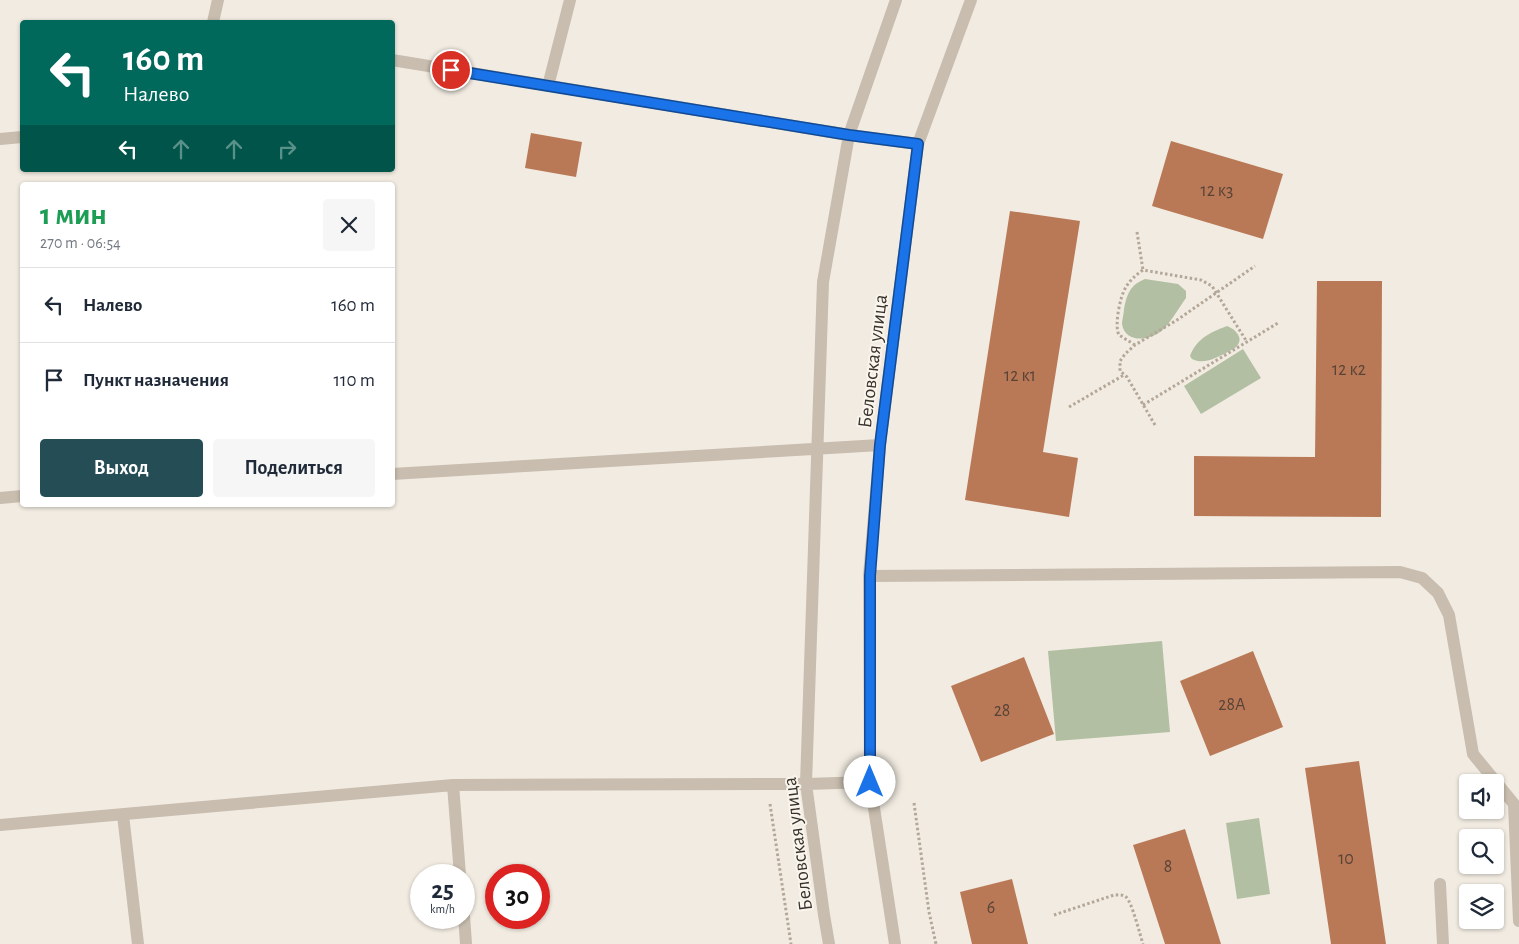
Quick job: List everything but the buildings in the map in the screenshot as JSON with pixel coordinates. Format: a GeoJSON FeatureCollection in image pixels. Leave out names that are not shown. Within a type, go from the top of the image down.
{"type":"FeatureCollection","features":[{"type":"Feature","properties":{"kind":"street"},"geometry":{"type":"LineString","coordinates":[[213,20],[218,0]]}},
{"type":"Feature","properties":{"kind":"street"},"geometry":{"type":"LineString","coordinates":[[548,86],[570,0]]}},
{"type":"Feature","properties":{"kind":"street","name":"Беловская улица"},"geometry":{"type":"LineString","coordinates":[[830,944],[824,915],[806,784],[823,282],[849,135],[896,0]]}},
{"type":"Feature","properties":{"kind":"street","name":"Беловская улица"},"geometry":{"type":"LineString","coordinates":[[896,944],[870,782],[870,576],[880,445],[918,144],[971,0]]}},
{"type":"Feature","properties":{"kind":"street"},"geometry":{"type":"LineString","coordinates":[[395,60],[849,135],[918,144]]}},
{"type":"Feature","properties":{"kind":"street"},"geometry":{"type":"LineString","coordinates":[[0,139],[20,137]]}},
{"type":"Feature","properties":{"kind":"street"},"geometry":{"type":"LineString","coordinates":[[395,474],[880,445]]}},
{"type":"Feature","properties":{"kind":"street"},"geometry":{"type":"LineString","coordinates":[[0,498],[20,496]]}},
{"type":"Feature","properties":{"kind":"street"},"geometry":{"type":"LineString","coordinates":[[870,576],[1400,572],[1422,578],[1438,593],[1449,614],[1473,754],[1516,804],[1519,921]]}},
{"type":"Feature","properties":{"kind":"street"},"geometry":{"type":"LineString","coordinates":[[0,825],[453,785],[806,784],[870,782]]}},
{"type":"Feature","properties":{"kind":"street"},"geometry":{"type":"LineString","coordinates":[[453,785],[459,864]]}},
{"type":"Feature","properties":{"kind":"street"},"geometry":{"type":"LineString","coordinates":[[123,815],[138,944]]}},
{"type":"Feature","properties":{"kind":"street"},"geometry":{"type":"LineString","coordinates":[[1440,884],[1443,944]]}},
{"type":"Feature","properties":{"kind":"street"},"geometry":{"type":"LineString","coordinates":[[465,929],[466,944]]}},
{"type":"Feature","properties":{"kind":"path"},"geometry":{"type":"LineString","coordinates":[[1137,232],[1143,270]]}},
{"type":"Feature","properties":{"kind":"path"},"geometry":{"type":"LineString","coordinates":[[1155,424],[1120,371],[1120,361],[1124,354],[1255,266]]}},
{"type":"Feature","properties":{"kind":"path"},"geometry":{"type":"LineString","coordinates":[[1135,345],[1119,335],[1117,326],[1123,292],[1130,280],[1143,270],[1201,280],[1212,286],[1246,342]]}},
{"type":"Feature","properties":{"kind":"path"},"geometry":{"type":"LineString","coordinates":[[1143,405],[1278,323]]}},
{"type":"Feature","properties":{"kind":"path"},"geometry":{"type":"LineString","coordinates":[[1069,407],[1124,375]]}},
{"type":"Feature","properties":{"kind":"path"},"geometry":{"type":"LineString","coordinates":[[767,784],[791,944]]}},
{"type":"Feature","properties":{"kind":"path"},"geometry":{"type":"LineString","coordinates":[[914,803],[929,912],[936,944]]}},
{"type":"Feature","properties":{"kind":"path"},"geometry":{"type":"LineString","coordinates":[[1054,915],[1114,895],[1123,895],[1127,897],[1131,906],[1143,944]]}},
{"type":"Feature","properties":{"kind":"green space"},"geometry":{"type":"Polygon","coordinates":[[[1145,279],[1178,284],[1186,291],[1186,298],[1170,321],[1155,335],[1143,338],[1132,337],[1124,330],[1122,324],[1125,304],[1128,294],[1133,287],[1145,279]]]}},
{"type":"Feature","properties":{"kind":"green space"},"geometry":{"type":"Polygon","coordinates":[[[1227,326],[1238,334],[1240,340],[1236,347],[1209,360],[1196,361],[1192,359],[1190,356],[1201,340],[1210,333],[1227,326]]]}},
{"type":"Feature","properties":{"kind":"green space"},"geometry":{"type":"Polygon","coordinates":[[[1243,349],[1261,378],[1201,414],[1184,386],[1243,349]]]}},
{"type":"Feature","properties":{"kind":"green space"},"geometry":{"type":"Polygon","coordinates":[[[1162,641],[1170,732],[1056,741],[1048,651],[1162,641]]]}},
{"type":"Feature","properties":{"kind":"green space"},"geometry":{"type":"Polygon","coordinates":[[[1259,818],[1270,894],[1237,899],[1226,823],[1259,818]]]}},
{"type":"Feature","properties":{"kind":"route"},"geometry":{"type":"LineString","coordinates":[[451,70],[849,135],[918,144],[880,445],[870,576],[870,782]]}}]}
